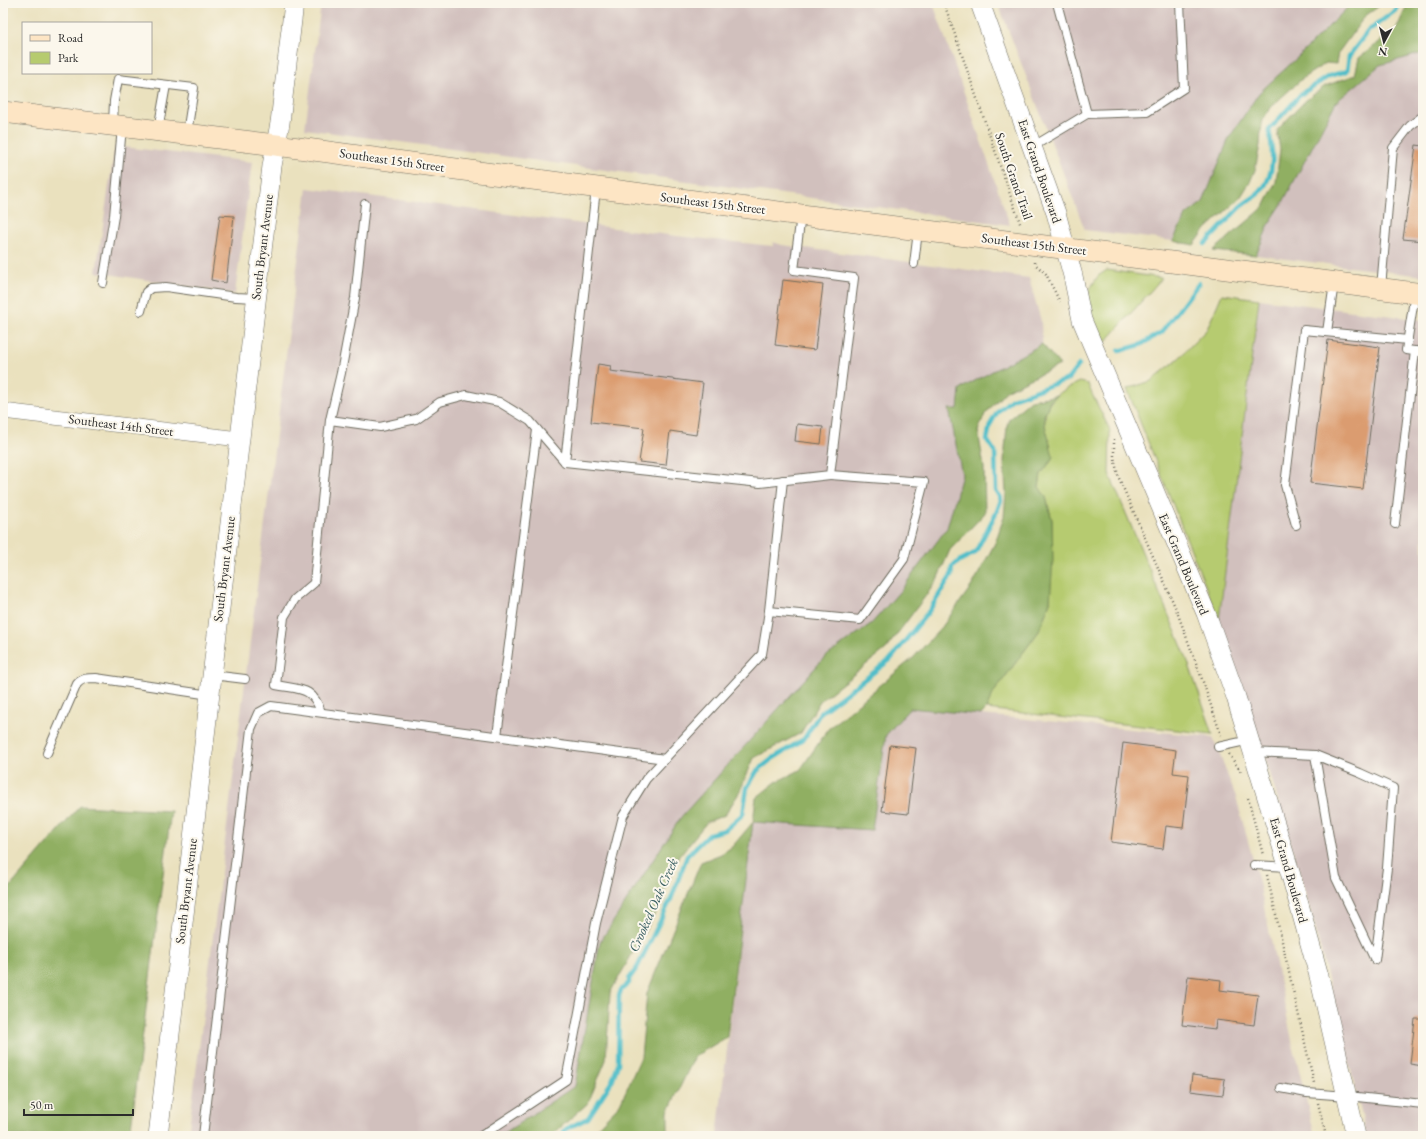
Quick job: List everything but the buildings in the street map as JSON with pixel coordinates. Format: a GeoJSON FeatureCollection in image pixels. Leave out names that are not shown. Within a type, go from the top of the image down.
{"type":"FeatureCollection","features":[{"type":"Feature","properties":{"kind":"main road","name":"Southeast 15th Street"},"geometry":{"type":"LineString","coordinates":[[3,112],[276,145],[800,215],[1419,293]]}},
{"type":"Feature","properties":{"kind":"street","name":"South Bryant Avenue"},"geometry":{"type":"LineString","coordinates":[[158,1136],[239,439],[271,174],[280,122],[294,3]]}},
{"type":"Feature","properties":{"kind":"street","name":"East Grand Boulevard"},"geometry":{"type":"LineString","coordinates":[[980,3],[1056,213],[1066,248],[1082,320],[1206,613],[1236,697],[1289,867],[1319,976],[1348,1096],[1356,1136]]}},
{"type":"Feature","properties":{"kind":"street","name":"Southeast 14th Street"},"geometry":{"type":"LineString","coordinates":[[3,411],[239,439]]}},
{"type":"Feature","properties":{"kind":"lane"},"geometry":{"type":"LineString","coordinates":[[1057,3],[1087,114]]}},
{"type":"Feature","properties":{"kind":"lane"},"geometry":{"type":"LineString","coordinates":[[1032,147],[1087,114],[1147,112],[1184,88],[1180,3]]}},
{"type":"Feature","properties":{"kind":"lane"},"geometry":{"type":"LineString","coordinates":[[103,283],[114,216],[118,126],[114,101],[118,79],[194,88],[187,134]]}},
{"type":"Feature","properties":{"kind":"lane"},"geometry":{"type":"LineString","coordinates":[[158,130],[166,85]]}},
{"type":"Feature","properties":{"kind":"lane"},"geometry":{"type":"LineString","coordinates":[[1381,288],[1393,148],[1410,126],[1423,116]]}},
{"type":"Feature","properties":{"kind":"lane"},"geometry":{"type":"LineString","coordinates":[[565,462],[596,188]]}},
{"type":"Feature","properties":{"kind":"lane"},"geometry":{"type":"LineString","coordinates":[[321,712],[318,702],[309,691],[276,685],[284,617],[295,599],[314,582],[330,420],[341,373],[355,298],[365,204]]}},
{"type":"Feature","properties":{"kind":"lane"},"geometry":{"type":"LineString","coordinates":[[800,215],[794,270],[854,278],[830,475]]}},
{"type":"Feature","properties":{"kind":"lane"},"geometry":{"type":"LineString","coordinates":[[914,264],[918,230]]}},
{"type":"Feature","properties":{"kind":"lane"},"geometry":{"type":"LineString","coordinates":[[1327,332],[1334,282]]}},
{"type":"Feature","properties":{"kind":"lane"},"geometry":{"type":"LineString","coordinates":[[141,311],[146,292],[151,288],[166,287],[236,297],[256,298]]}},
{"type":"Feature","properties":{"kind":"lane"},"geometry":{"type":"LineString","coordinates":[[1395,524],[1419,351],[1406,350],[1419,293]]}},
{"type":"Feature","properties":{"kind":"lane"},"geometry":{"type":"LineString","coordinates":[[1296,525],[1285,485],[1304,330],[1408,340]]}},
{"type":"Feature","properties":{"kind":"lane"},"geometry":{"type":"LineString","coordinates":[[330,420],[380,427],[416,419],[440,402],[466,395],[499,402],[530,421],[565,462],[760,483],[830,475],[924,482],[904,559],[860,620],[769,611]]}},
{"type":"Feature","properties":{"kind":"lane"},"geometry":{"type":"LineString","coordinates":[[496,736],[537,430]]}},
{"type":"Feature","properties":{"kind":"lane"},"geometry":{"type":"LineString","coordinates":[[481,1136],[566,1080],[596,923],[623,816],[646,779],[762,654],[769,611],[783,480]]}},
{"type":"Feature","properties":{"kind":"lane"},"geometry":{"type":"LineString","coordinates":[[212,675],[245,679]]}},
{"type":"Feature","properties":{"kind":"lane"},"geometry":{"type":"LineString","coordinates":[[47,752],[77,684],[80,680],[85,678],[96,678],[210,695]]}},
{"type":"Feature","properties":{"kind":"lane"},"geometry":{"type":"LineString","coordinates":[[203,1136],[251,729],[258,713],[271,706],[666,759]]}},
{"type":"Feature","properties":{"kind":"lane"},"geometry":{"type":"LineString","coordinates":[[1218,747],[1252,746],[1315,756],[1360,773],[1393,788],[1387,868],[1375,960],[1336,878],[1315,756]]}},
{"type":"Feature","properties":{"kind":"lane"},"geometry":{"type":"LineString","coordinates":[[1254,865],[1289,867]]}},
{"type":"Feature","properties":{"kind":"lane"},"geometry":{"type":"LineString","coordinates":[[1281,1088],[1307,1094],[1348,1096],[1423,1104]]}},
{"type":"Feature","properties":{"kind":"path","name":"South Grand Trail"},"geometry":{"type":"LineString","coordinates":[[944,3],[1023,234],[1035,258],[1035,264],[1046,274],[1063,309]]}},
{"type":"Feature","properties":{"kind":"shaded area"},"geometry":{"type":"Polygon","coordinates":[[[321,3],[933,3],[1010,225],[305,129],[321,3]]]}},
{"type":"Feature","properties":{"kind":"shaded area"},"geometry":{"type":"Polygon","coordinates":[[[998,3],[1352,3],[1298,57],[1259,93],[1229,138],[1203,202],[1186,215],[1173,241],[1085,230],[998,3]]]}},
{"type":"Feature","properties":{"kind":"shaded area"},"geometry":{"type":"Polygon","coordinates":[[[1423,53],[1423,276],[1256,255],[1272,217],[1282,204],[1336,102],[1380,65],[1423,53]]]}},
{"type":"Feature","properties":{"kind":"shaded area"},"geometry":{"type":"Polygon","coordinates":[[[115,146],[252,162],[235,294],[96,272],[115,146]]]}},
{"type":"Feature","properties":{"kind":"shaded area"},"geometry":{"type":"Polygon","coordinates":[[[307,188],[676,236],[773,246],[773,242],[782,245],[1029,278],[1041,321],[1042,344],[960,389],[958,409],[949,409],[962,475],[947,528],[901,590],[872,623],[824,658],[600,942],[575,1086],[500,1136],[188,1136],[307,188]]]}},
{"type":"Feature","properties":{"kind":"shaded area"},"geometry":{"type":"Polygon","coordinates":[[[1259,299],[1423,320],[1423,1136],[1365,1136],[1362,1115],[1315,927],[1270,773],[1219,620],[1259,299]]]}},
{"type":"Feature","properties":{"kind":"shaded area"},"geometry":{"type":"Polygon","coordinates":[[[910,708],[1213,737],[1236,797],[1258,878],[1293,1045],[1315,1136],[717,1136],[753,822],[872,830],[886,735],[910,708]]]}},
{"type":"Feature","properties":{"kind":"green space"},"geometry":{"type":"Polygon","coordinates":[[[1352,3],[1382,3],[1365,16],[1338,53],[1336,64],[1326,63],[1303,78],[1273,105],[1263,119],[1255,170],[1250,182],[1240,198],[1206,229],[1194,245],[1173,241],[1186,215],[1203,202],[1229,138],[1259,93],[1298,57],[1352,3]]]}},
{"type":"Feature","properties":{"kind":"green space"},"geometry":{"type":"Polygon","coordinates":[[[1408,3],[1423,3],[1423,53],[1380,65],[1336,102],[1282,204],[1270,222],[1256,255],[1213,251],[1264,207],[1276,182],[1280,150],[1277,130],[1305,101],[1325,86],[1355,75],[1359,58],[1397,28],[1408,3]]]}},
{"type":"Feature","properties":{"kind":"green space"},"geometry":{"type":"Polygon","coordinates":[[[1107,270],[1162,278],[1103,345],[1096,334],[1086,307],[1090,289],[1098,276],[1107,270]]]}},
{"type":"Feature","properties":{"kind":"green space"},"geometry":{"type":"Polygon","coordinates":[[[1222,294],[1259,299],[1219,620],[1127,389],[1151,381],[1179,358],[1207,329],[1222,294]]]}},
{"type":"Feature","properties":{"kind":"green space"},"geometry":{"type":"Polygon","coordinates":[[[1042,344],[1060,365],[1007,390],[985,414],[978,431],[984,467],[985,513],[950,550],[936,582],[886,649],[820,701],[801,733],[754,758],[739,793],[725,815],[707,822],[679,856],[654,915],[610,993],[606,1060],[588,1103],[551,1136],[500,1136],[575,1086],[600,942],[681,817],[824,658],[872,623],[901,590],[947,528],[962,475],[949,409],[958,409],[960,389],[1042,344]]]}},
{"type":"Feature","properties":{"kind":"green space"},"geometry":{"type":"Polygon","coordinates":[[[1080,382],[1088,384],[1108,426],[1110,432],[1109,473],[1187,659],[1213,734],[986,709],[994,692],[1039,631],[1050,602],[1052,520],[1046,498],[1039,487],[1041,474],[1051,461],[1046,434],[1046,414],[1049,405],[1055,397],[1065,389],[1080,382]]]}},
{"type":"Feature","properties":{"kind":"green space"},"geometry":{"type":"Polygon","coordinates":[[[1058,395],[1050,401],[1044,416],[1053,456],[1041,474],[1039,487],[1046,497],[1052,520],[1053,559],[1050,602],[1039,631],[994,692],[986,709],[981,715],[910,708],[886,735],[872,830],[753,822],[756,798],[776,782],[800,770],[829,728],[913,658],[942,627],[973,584],[995,543],[1004,517],[1006,493],[1004,461],[1009,419],[1031,400],[1058,395]]]}},
{"type":"Feature","properties":{"kind":"green space"},"geometry":{"type":"Polygon","coordinates":[[[80,806],[171,811],[130,1136],[3,1136],[3,895],[80,806]]]}},
{"type":"Feature","properties":{"kind":"green space"},"geometry":{"type":"Polygon","coordinates":[[[753,822],[727,1037],[695,1056],[668,1112],[668,1136],[589,1136],[620,1104],[641,1057],[647,993],[701,862],[721,854],[732,847],[753,822]]]}},
{"type":"Feature","properties":{"kind":"waterway","name":"Crooked Oak Creek"},"geometry":{"type":"LineString","coordinates":[[1205,244],[1241,206],[1259,193],[1266,184],[1272,162],[1272,146],[1269,130],[1301,94],[1329,76],[1347,71],[1349,56],[1368,31],[1396,10],[1399,3]]}},
{"type":"Feature","properties":{"kind":"waterway","name":"Crooked Oak Creek"},"geometry":{"type":"LineString","coordinates":[[1119,351],[1140,345],[1162,332],[1199,283]]}},
{"type":"Feature","properties":{"kind":"waterway","name":"Crooked Oak Creek"},"geometry":{"type":"LineString","coordinates":[[561,1136],[566,1129],[588,1118],[612,1081],[618,1064],[619,996],[621,990],[629,983],[629,979],[637,968],[671,899],[687,856],[709,834],[725,830],[743,814],[747,788],[757,771],[772,759],[804,739],[820,713],[890,660],[929,611],[951,576],[952,567],[961,560],[975,553],[997,511],[1001,500],[996,491],[995,452],[987,440],[990,425],[998,411],[1012,399],[1068,379],[1079,365]]}}]}
